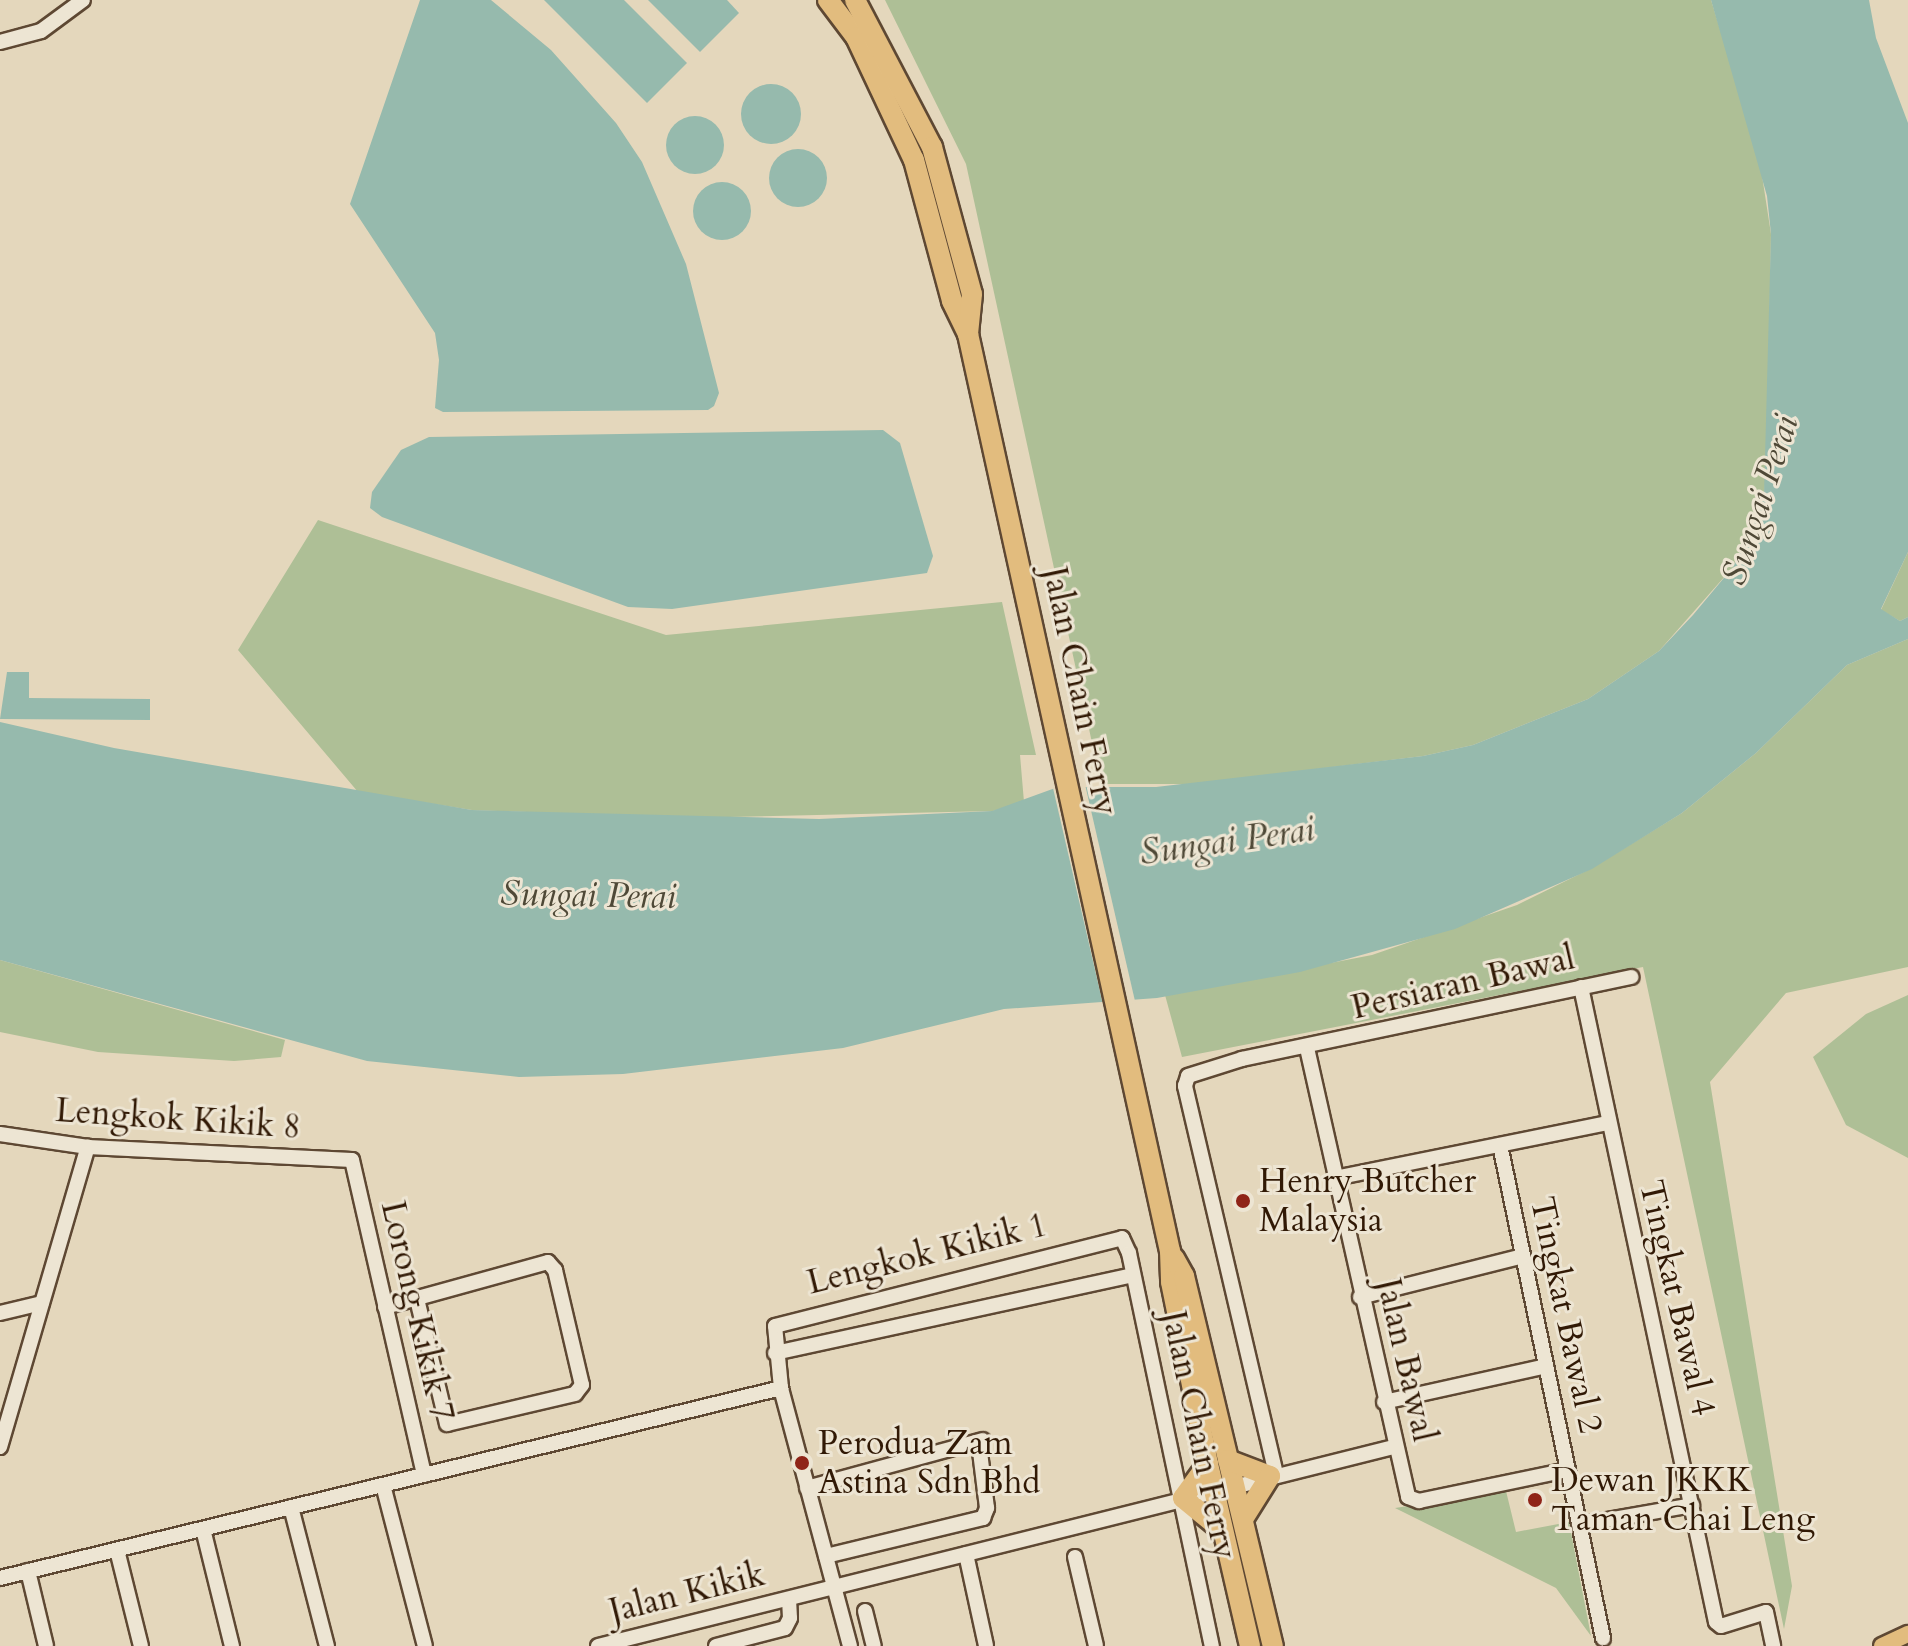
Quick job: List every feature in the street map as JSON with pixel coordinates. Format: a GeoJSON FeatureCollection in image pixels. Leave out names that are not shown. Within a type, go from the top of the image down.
{"type":"FeatureCollection","features":[{"type":"Feature","properties":{"kind":"highway","name":"Jalan Chain Ferry"},"geometry":{"type":"LineString","coordinates":[[828,0],[856,37],[914,160],[952,301],[968,334],[1170,1251],[1184,1276],[1218,1462],[1213,1490],[1250,1646]]}},
{"type":"Feature","properties":{"kind":"highway","name":"Jalan Chain Ferry"},"geometry":{"type":"LineString","coordinates":[[855,0],[932,147],[972,294],[968,334]]}},
{"type":"Feature","properties":{"kind":"highway","name":"Jalan Chain Ferry"},"geometry":{"type":"LineString","coordinates":[[1218,1462],[1235,1485],[1273,1646]]}},
{"type":"Feature","properties":{"kind":"highway"},"geometry":{"type":"LineString","coordinates":[[1224,1532],[1181,1498],[1218,1462],[1273,1475],[1243,1519]]}},
{"type":"Feature","properties":{"kind":"main road"},"geometry":{"type":"LineString","coordinates":[[1882,1646],[1908,1634]]}},
{"type":"Feature","properties":{"kind":"street"},"geometry":{"type":"LineString","coordinates":[[57,0],[67,14]]}},
{"type":"Feature","properties":{"kind":"street"},"geometry":{"type":"LineString","coordinates":[[0,42],[41,31],[83,0]]}},
{"type":"Feature","properties":{"kind":"street","name":"Persiaran Bawal"},"geometry":{"type":"LineString","coordinates":[[1307,1048],[1631,977]]}},
{"type":"Feature","properties":{"kind":"street","name":"Tingkat Bawal 4"},"geometry":{"type":"LineString","coordinates":[[1581,987],[1607,1123],[1716,1622],[1721,1626],[1766,1612],[1773,1646]]}},
{"type":"Feature","properties":{"kind":"street","name":"Jalan Bawal"},"geometry":{"type":"LineString","coordinates":[[1307,1048],[1360,1297],[1408,1497],[1419,1501],[1568,1470]]}},
{"type":"Feature","properties":{"kind":"street","name":"Jalan Chain Ferry"},"geometry":{"type":"LineString","coordinates":[[1273,1475],[1185,1086],[1195,1071],[1307,1048]]}},
{"type":"Feature","properties":{"kind":"street"},"geometry":{"type":"LineString","coordinates":[[1335,1178],[1607,1123]]}},
{"type":"Feature","properties":{"kind":"street","name":"Lengkok Kikik 8"},"geometry":{"type":"LineString","coordinates":[[0,1134],[88,1147],[352,1160]]}},
{"type":"Feature","properties":{"kind":"street","name":"Tingkat Bawal 2"},"geometry":{"type":"LineString","coordinates":[[1500,1145],[1603,1638]]}},
{"type":"Feature","properties":{"kind":"street"},"geometry":{"type":"LineString","coordinates":[[0,1447],[4,1420],[88,1147]]}},
{"type":"Feature","properties":{"kind":"street","name":"Lorong Kikik 7"},"geometry":{"type":"LineString","coordinates":[[352,1160],[424,1475]]}},
{"type":"Feature","properties":{"kind":"street","name":"Jalan Chain Ferry"},"geometry":{"type":"LineString","coordinates":[[1122,1238],[1133,1275],[1212,1646]]}},
{"type":"Feature","properties":{"kind":"street","name":"Lengkok Kikik 1"},"geometry":{"type":"LineString","coordinates":[[1122,1238],[778,1323],[775,1353],[1133,1275]]}},
{"type":"Feature","properties":{"kind":"street"},"geometry":{"type":"LineString","coordinates":[[1360,1297],[1523,1256]]}},
{"type":"Feature","properties":{"kind":"street"},"geometry":{"type":"LineString","coordinates":[[385,1307],[548,1262],[555,1270],[582,1385],[575,1394],[447,1424],[417,1299]]}},
{"type":"Feature","properties":{"kind":"street"},"geometry":{"type":"LineString","coordinates":[[0,1313],[42,1303]]}},
{"type":"Feature","properties":{"kind":"street"},"geometry":{"type":"LineString","coordinates":[[775,1353],[781,1388],[848,1639],[869,1626]]}},
{"type":"Feature","properties":{"kind":"street"},"geometry":{"type":"LineString","coordinates":[[1384,1402],[1546,1366]]}},
{"type":"Feature","properties":{"kind":"street"},"geometry":{"type":"LineString","coordinates":[[0,1578],[781,1388]]}},
{"type":"Feature","properties":{"kind":"street"},"geometry":{"type":"LineString","coordinates":[[807,1488],[981,1442],[987,1508],[983,1518],[826,1556]]}},
{"type":"Feature","properties":{"kind":"street","name":"Jalan Kikik"},"geometry":{"type":"LineString","coordinates":[[598,1646],[1394,1447]]}},
{"type":"Feature","properties":{"kind":"street"},"geometry":{"type":"LineString","coordinates":[[383,1485],[425,1646]]}},
{"type":"Feature","properties":{"kind":"street"},"geometry":{"type":"LineString","coordinates":[[1579,1525],[1692,1505]]}},
{"type":"Feature","properties":{"kind":"street"},"geometry":{"type":"LineString","coordinates":[[291,1507],[327,1646]]}},
{"type":"Feature","properties":{"kind":"street"},"geometry":{"type":"LineString","coordinates":[[203,1529],[232,1646]]}},
{"type":"Feature","properties":{"kind":"street"},"geometry":{"type":"LineString","coordinates":[[117,1550],[141,1646]]}},
{"type":"Feature","properties":{"kind":"street"},"geometry":{"type":"LineString","coordinates":[[966,1554],[986,1646]]}},
{"type":"Feature","properties":{"kind":"street"},"geometry":{"type":"LineString","coordinates":[[1075,1557],[1096,1646]]}},
{"type":"Feature","properties":{"kind":"street"},"geometry":{"type":"LineString","coordinates":[[28,1571],[46,1646]]}},
{"type":"Feature","properties":{"kind":"street","name":"Jalan Kikik"},"geometry":{"type":"LineString","coordinates":[[716,1646],[785,1628],[790,1618],[789,1599]]}},
{"type":"Feature","properties":{"kind":"street"},"geometry":{"type":"LineString","coordinates":[[865,1611],[874,1646]]}},
{"type":"Feature","properties":{"kind":"green space"},"geometry":{"type":"Polygon","coordinates":[[[885,0],[1711,0],[1759,156],[1771,234],[1764,495],[1733,567],[1659,651],[1588,699],[1473,745],[1423,756],[1193,784],[1101,784],[966,164],[885,0]]]}},
{"type":"Feature","properties":{"kind":"green space"},"geometry":{"type":"Polygon","coordinates":[[[318,520],[666,635],[1002,602],[1036,755],[1020,755],[1024,802],[993,811],[682,818],[472,810],[358,792],[238,650],[318,520]]]}},
{"type":"Feature","properties":{"kind":"green space"},"geometry":{"type":"Polygon","coordinates":[[[1908,552],[1908,617],[1900,621],[1881,610],[1908,552]]]}},
{"type":"Feature","properties":{"kind":"green space"},"geometry":{"type":"Polygon","coordinates":[[[1908,639],[1908,967],[1786,993],[1710,1082],[1792,1586],[1784,1629],[1643,967],[1182,1057],[1165,995],[1372,955],[1517,905],[1592,868],[1682,813],[1756,753],[1847,665],[1908,639]]]}},
{"type":"Feature","properties":{"kind":"green space"},"geometry":{"type":"Polygon","coordinates":[[[0,960],[285,1040],[281,1057],[234,1061],[98,1052],[0,1032],[0,960]]]}},
{"type":"Feature","properties":{"kind":"green space"},"geometry":{"type":"Polygon","coordinates":[[[1908,995],[1908,1158],[1846,1125],[1813,1057],[1866,1014],[1908,995]]]}},
{"type":"Feature","properties":{"kind":"green space"},"geometry":{"type":"Polygon","coordinates":[[[1506,1491],[1516,1532],[1569,1522],[1591,1636],[1556,1588],[1395,1508],[1506,1491]]]}},
{"type":"Feature","properties":{"kind":"water"},"geometry":{"type":"Polygon","coordinates":[[[420,0],[491,0],[551,50],[616,123],[642,162],[686,264],[719,393],[714,406],[708,410],[443,412],[435,408],[439,360],[435,333],[350,204],[420,0]]]}},
{"type":"Feature","properties":{"kind":"water"},"geometry":{"type":"Polygon","coordinates":[[[544,0],[624,0],[687,63],[647,103],[544,0]]]}},
{"type":"Feature","properties":{"kind":"water"},"geometry":{"type":"Polygon","coordinates":[[[648,0],[727,0],[739,13],[700,52],[648,0]]]}},
{"type":"Feature","properties":{"kind":"water","name":"Sungai Perai"},"geometry":{"type":"Polygon","coordinates":[[[1711,0],[1869,0],[1876,38],[1908,123],[1908,552],[1881,609],[1900,621],[1908,617],[1908,639],[1847,665],[1756,753],[1682,813],[1592,869],[1455,929],[1300,972],[1157,998],[1004,1009],[843,1048],[623,1074],[519,1077],[367,1061],[0,960],[0,722],[114,748],[472,810],[819,819],[992,811],[1058,787],[1156,787],[1423,756],[1473,745],[1588,699],[1659,651],[1693,615],[1733,567],[1764,495],[1771,234],[1767,196],[1711,0]]]}},
{"type":"Feature","properties":{"kind":"water"},"geometry":{"type":"Polygon","coordinates":[[[771,84],[792,93],[801,114],[792,135],[771,144],[750,135],[741,114],[750,93],[771,84]]]}},
{"type":"Feature","properties":{"kind":"water"},"geometry":{"type":"Polygon","coordinates":[[[695,116],[715,125],[724,145],[715,165],[695,174],[675,165],[666,145],[675,125],[695,116]]]}},
{"type":"Feature","properties":{"kind":"water"},"geometry":{"type":"Polygon","coordinates":[[[798,149],[819,157],[827,178],[819,199],[798,207],[777,199],[769,178],[777,157],[798,149]]]}},
{"type":"Feature","properties":{"kind":"water"},"geometry":{"type":"Polygon","coordinates":[[[722,182],[733,184],[742,191],[749,200],[749,222],[742,231],[733,238],[722,240],[711,238],[702,231],[695,222],[693,211],[695,200],[702,191],[711,184],[722,182]]]}},
{"type":"Feature","properties":{"kind":"water"},"geometry":{"type":"Polygon","coordinates":[[[883,430],[900,443],[933,556],[927,573],[672,609],[628,607],[382,517],[370,508],[372,492],[401,450],[429,437],[883,430]]]}},
{"type":"Feature","properties":{"kind":"water"},"geometry":{"type":"Polygon","coordinates":[[[7,672],[29,672],[29,698],[150,699],[150,720],[0,719],[7,672]]]}},
{"type":"Feature","properties":{"kind":"pier"},"geometry":{"type":"Polygon","coordinates":[[[1084,780],[1136,1003],[1104,1010],[1053,787],[1084,780]]]}},
{"type":"Feature","properties":{"kind":"place","name":"Henry Butcher Malaysia"},"geometry":{"type":"Point","coordinates":[1243,1201]}},
{"type":"Feature","properties":{"kind":"place","name":"Perodua Zam Astina Sdn Bhd"},"geometry":{"type":"Point","coordinates":[802,1463]}},
{"type":"Feature","properties":{"kind":"place","name":"Dewan JKKK Taman Chai Leng"},"geometry":{"type":"Point","coordinates":[1535,1500]}}]}
